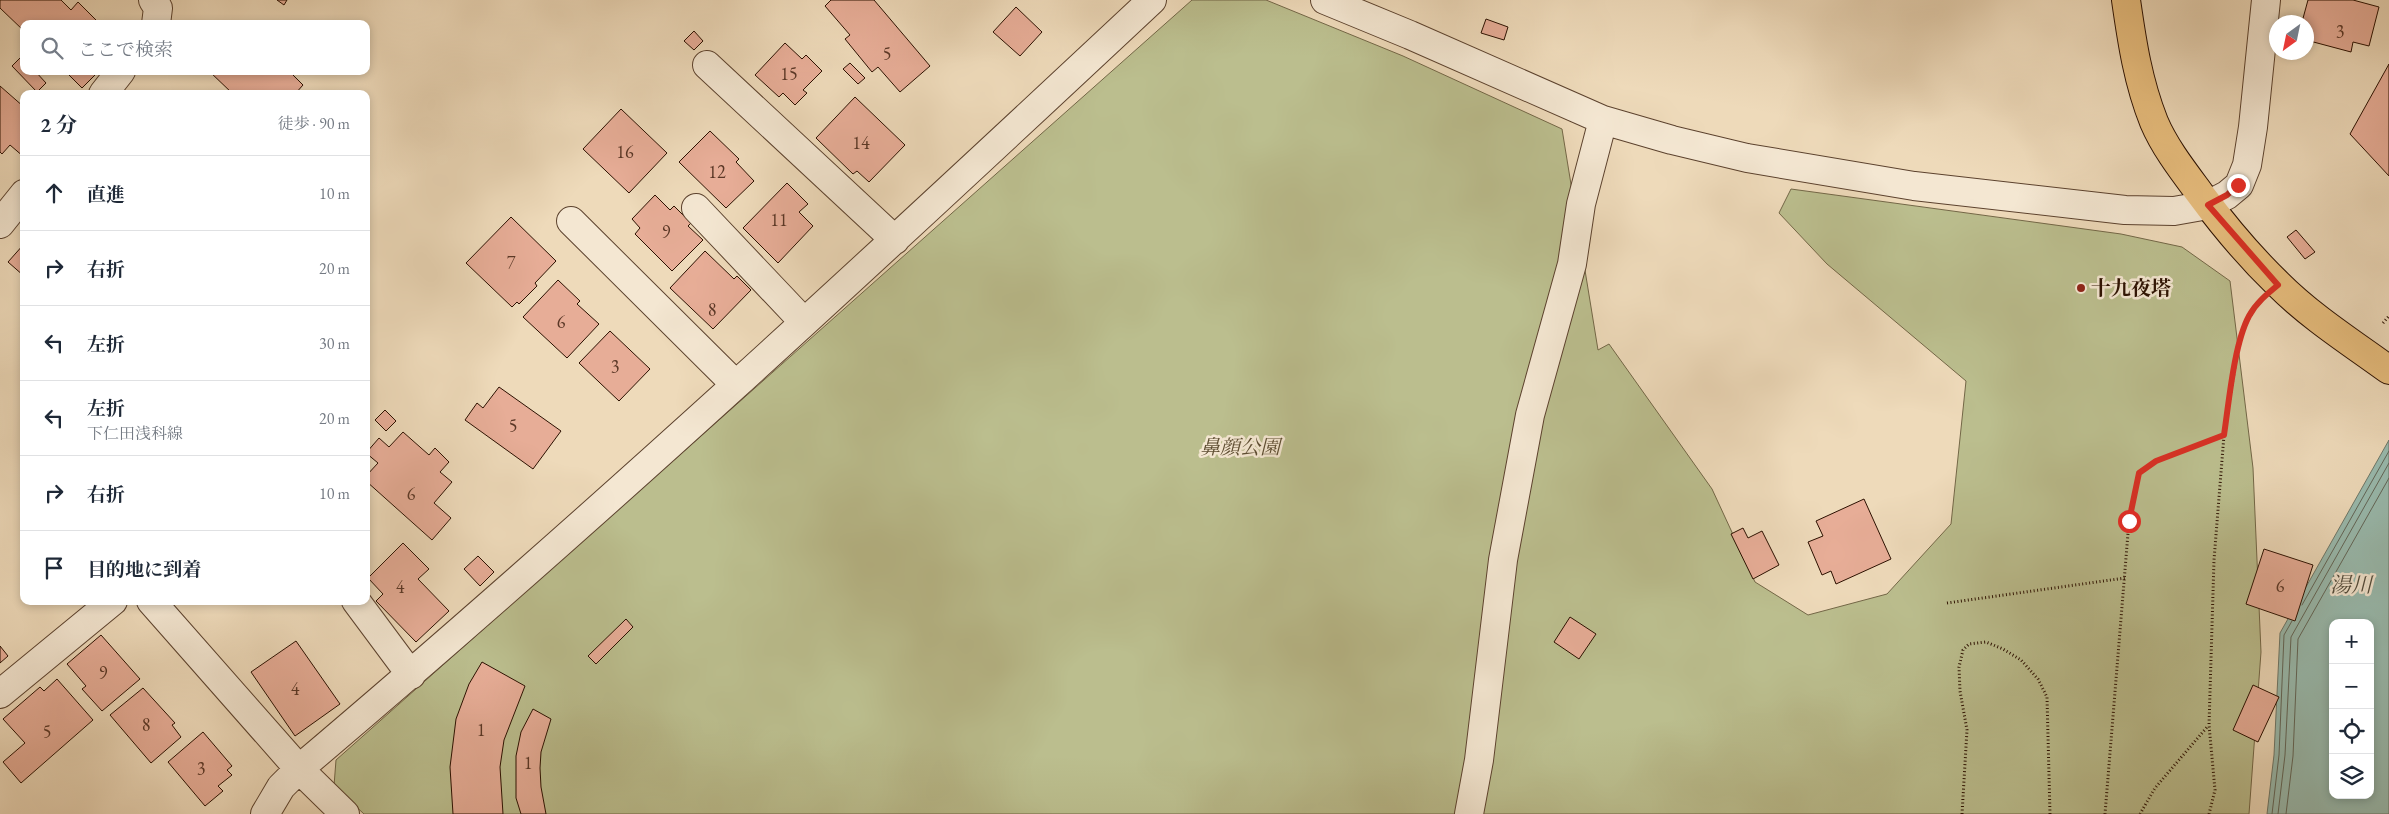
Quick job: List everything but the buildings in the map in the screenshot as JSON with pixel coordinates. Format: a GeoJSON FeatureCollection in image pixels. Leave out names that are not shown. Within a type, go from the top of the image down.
{"type":"FeatureCollection","features":[{"type":"Feature","properties":{"kind":"main road"},"geometry":{"type":"LineString","coordinates":[[2126,0],[2132,47],[2144,93],[2155,123],[2169,150],[2208,205],[2278,285],[2314,316],[2389,370]]}},
{"type":"Feature","properties":{"kind":"street"},"geometry":{"type":"LineString","coordinates":[[153,0],[158,8],[156,20]]}},
{"type":"Feature","properties":{"kind":"street"},"geometry":{"type":"LineString","coordinates":[[265,814],[281,787],[299,769],[477,618],[803,321],[895,240],[1152,0]]}},
{"type":"Feature","properties":{"kind":"street"},"geometry":{"type":"LineString","coordinates":[[1325,0],[1410,35],[1603,120],[1672,140],[1747,158],[1914,186],[2125,210],[2174,211],[2208,205],[2227,195],[2238,185],[2247,164],[2266,0]]}},
{"type":"Feature","properties":{"kind":"street"},"geometry":{"type":"LineString","coordinates":[[707,65],[895,240]]}},
{"type":"Feature","properties":{"kind":"street"},"geometry":{"type":"LineString","coordinates":[[106,90],[118,75]]}},
{"type":"Feature","properties":{"kind":"street"},"geometry":{"type":"LineString","coordinates":[[1469,814],[1479,760],[1503,560],[1530,415],[1572,264],[1581,204],[1603,120]]}},
{"type":"Feature","properties":{"kind":"street"},"geometry":{"type":"LineString","coordinates":[[0,224],[20,199]]}},
{"type":"Feature","properties":{"kind":"street"},"geometry":{"type":"LineString","coordinates":[[696,208],[803,321]]}},
{"type":"Feature","properties":{"kind":"street"},"geometry":{"type":"LineString","coordinates":[[571,221],[735,384]]}},
{"type":"Feature","properties":{"kind":"street"},"geometry":{"type":"LineString","coordinates":[[0,694],[108,605]]}},
{"type":"Feature","properties":{"kind":"street"},"geometry":{"type":"LineString","coordinates":[[155,605],[299,769],[344,814]]}},
{"type":"Feature","properties":{"kind":"street"},"geometry":{"type":"LineString","coordinates":[[359,605],[411,675]]}},
{"type":"Feature","properties":{"kind":"path"},"geometry":{"type":"LineString","coordinates":[[2209,814],[2215,790],[2209,725],[2214,560],[2224,435],[2240,336],[2249,315],[2261,299],[2278,285]]}},
{"type":"Feature","properties":{"kind":"path"},"geometry":{"type":"LineString","coordinates":[[2105,814],[2129,521],[2139,473],[2156,461],[2224,435]]}},
{"type":"Feature","properties":{"kind":"path"},"geometry":{"type":"LineString","coordinates":[[1947,603],[2125,578]]}},
{"type":"Feature","properties":{"kind":"path"},"geometry":{"type":"LineString","coordinates":[[1962,814],[1967,730],[1960,690],[1960,667],[1964,650],[1969,644],[1986,642],[2020,660],[2038,678],[2047,697],[2050,814]]}},
{"type":"Feature","properties":{"kind":"path"},"geometry":{"type":"LineString","coordinates":[[2140,814],[2155,788],[2209,725]]}},
{"type":"Feature","properties":{"kind":"green space","name":"鼻顔公園"},"geometry":{"type":"Polygon","coordinates":[[[1192,0],[1266,0],[1403,56],[1562,129],[1598,350],[1609,344],[1712,489],[1755,582],[1808,615],[1887,594],[1951,524],[1966,381],[1827,264],[1779,213],[1791,189],[2121,234],[2182,247],[2230,281],[2253,468],[2261,652],[2249,814],[364,814],[334,786],[336,760],[1192,0]]]}},
{"type":"Feature","properties":{"kind":"water","name":"湯川"},"geometry":{"type":"Polygon","coordinates":[[[2389,440],[2389,814],[2267,814],[2274,755],[2280,633],[2389,440]]]}},
{"type":"Feature","properties":{"kind":"place","name":"十九夜塔"},"geometry":{"type":"Point","coordinates":[2081,288]}},
{"type":"Feature","properties":{"kind":"route"},"geometry":{"type":"LineString","coordinates":[[2129,521],[2139,473],[2156,461],[2224,435],[2240,336],[2249,315],[2261,299],[2278,285],[2208,205],[2227,195],[2238,185]]}}]}
